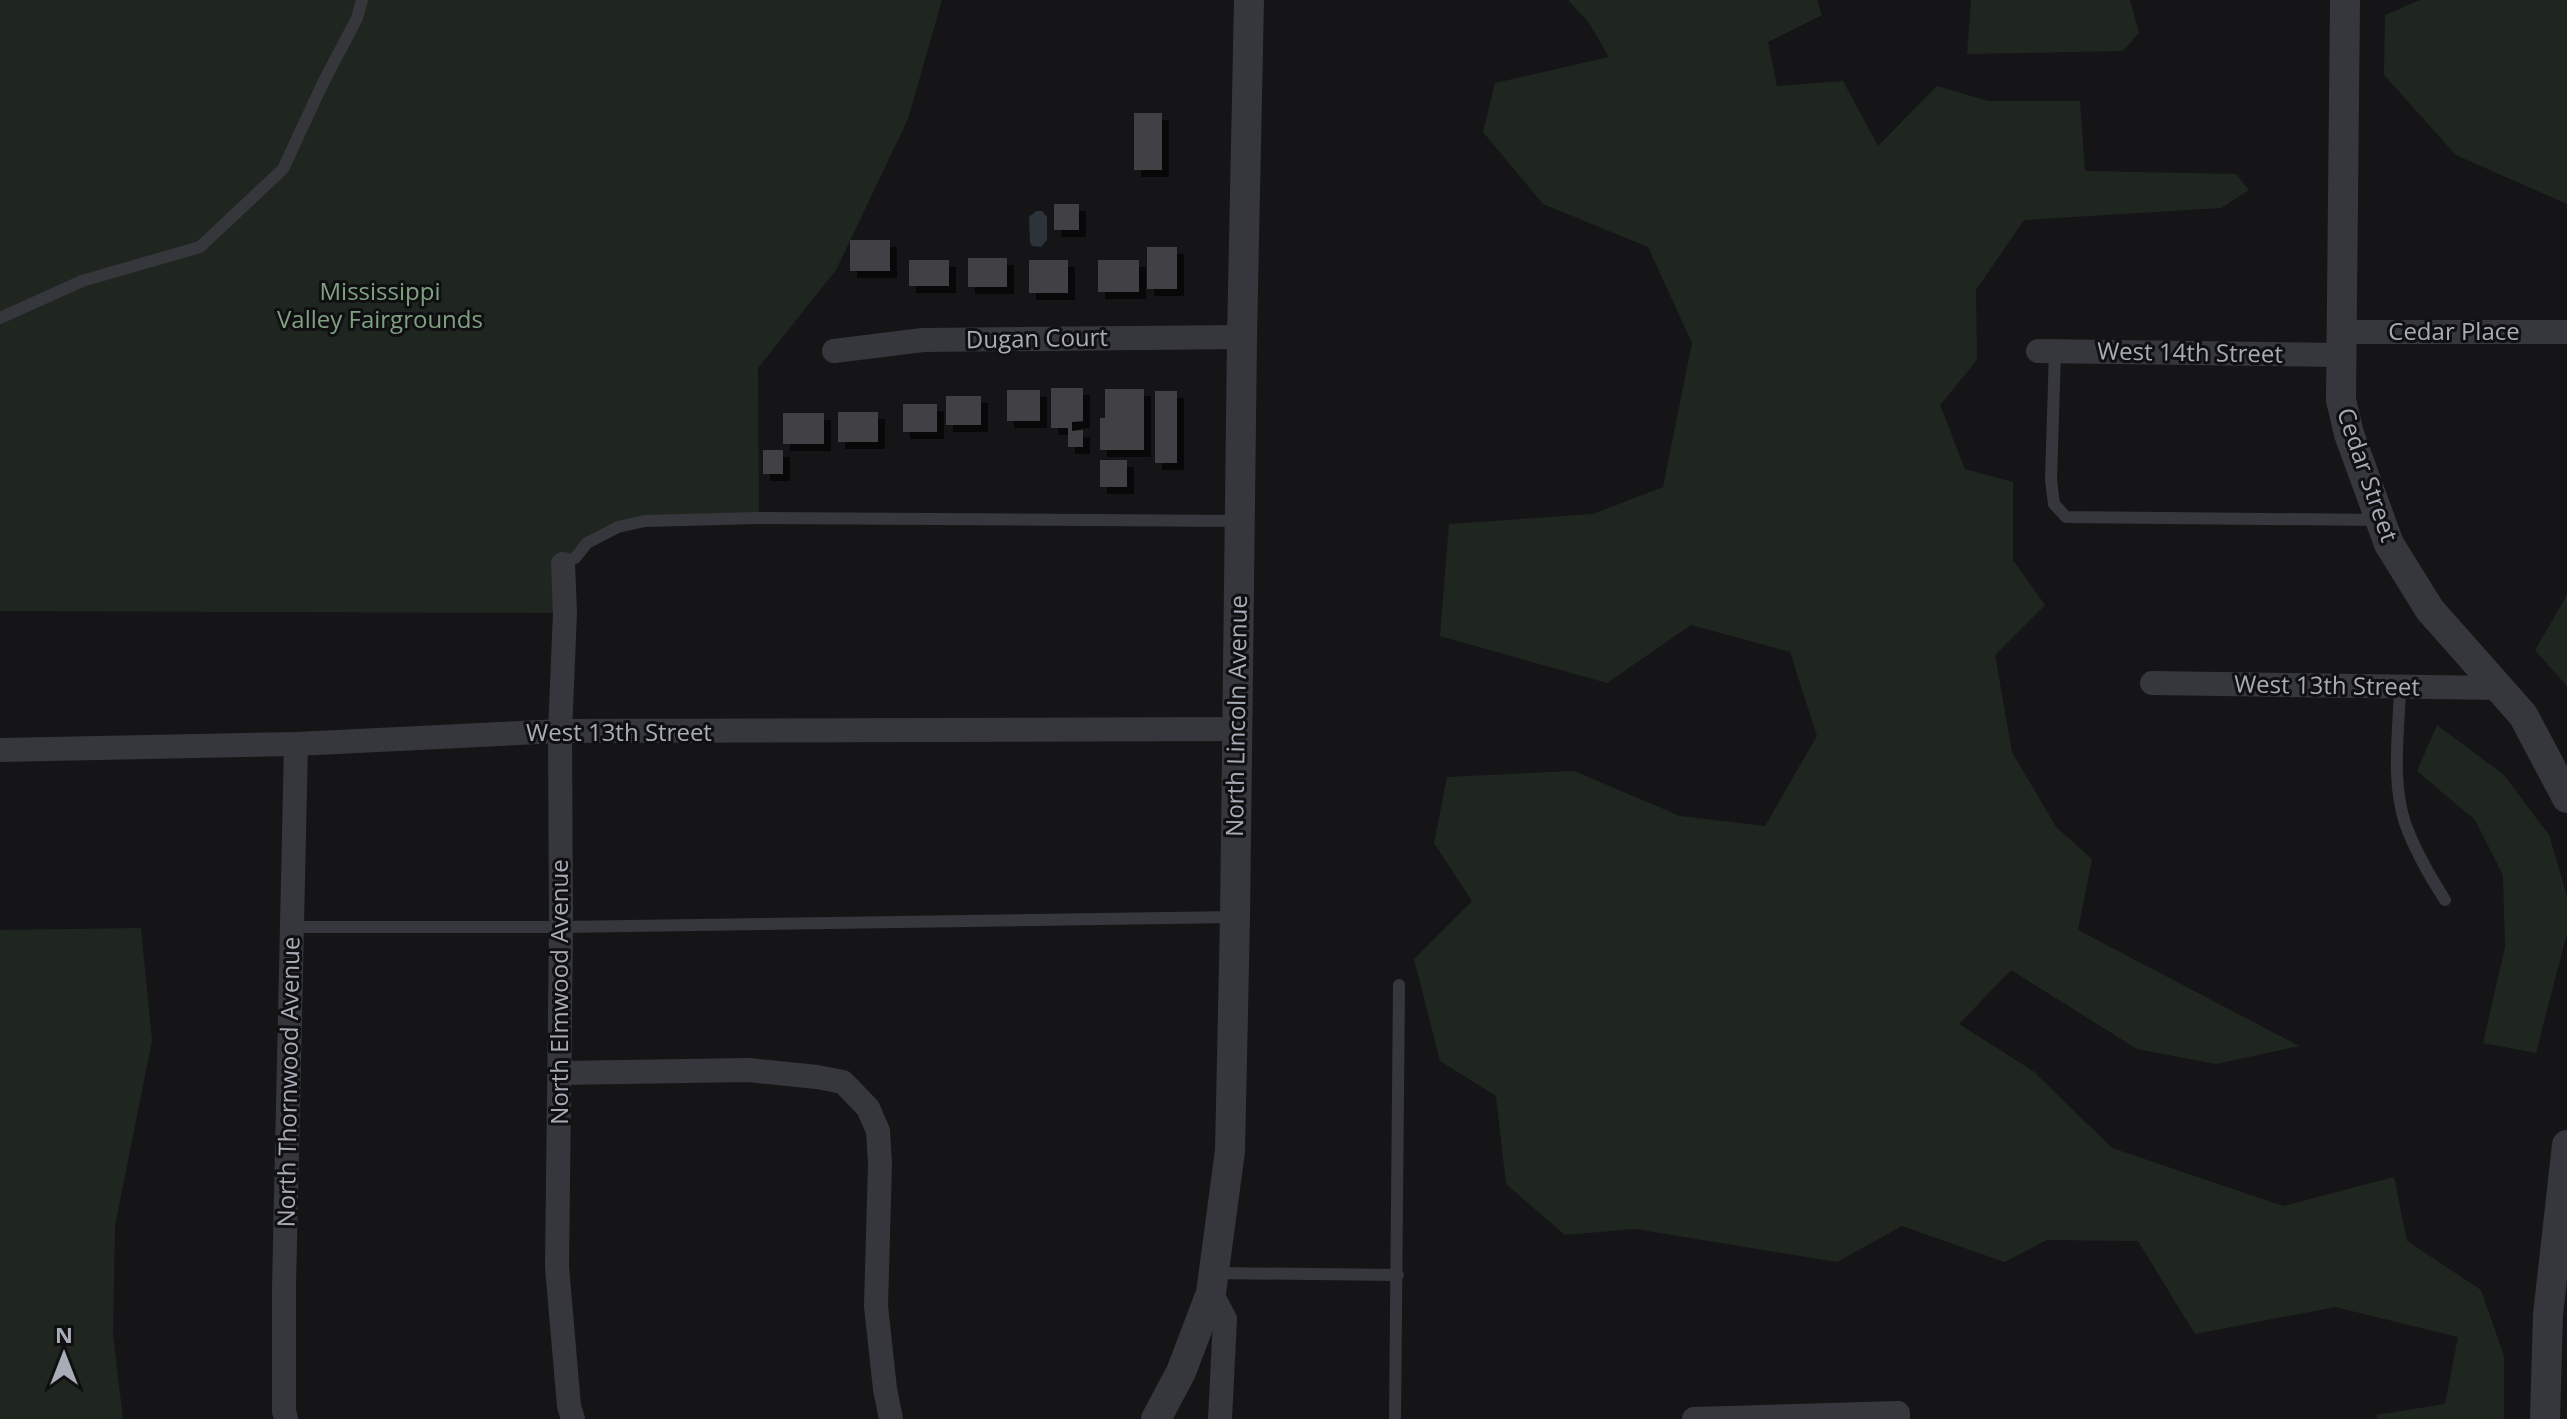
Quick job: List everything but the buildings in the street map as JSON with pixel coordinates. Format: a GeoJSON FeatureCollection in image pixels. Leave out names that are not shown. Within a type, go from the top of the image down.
{"type":"FeatureCollection","features":[{"type":"Feature","properties":{"kind":"street","name":"North Lincoln Avenue"},"geometry":{"type":"LineString","coordinates":[[1156,1419],[1181,1372],[1212,1283],[1230,1151],[1249,0]]}},
{"type":"Feature","properties":{"kind":"street","name":"Cedar Street"},"geometry":{"type":"LineString","coordinates":[[2345,0],[2341,400],[2349,434],[2389,544],[2430,610],[2523,715],[2567,798]]}},
{"type":"Feature","properties":{"kind":"street","name":"Cedar Place"},"geometry":{"type":"LineString","coordinates":[[2341,344],[2567,332]]}},
{"type":"Feature","properties":{"kind":"street","name":"Dugan Court"},"geometry":{"type":"LineString","coordinates":[[834,351],[923,340],[1242,337]]}},
{"type":"Feature","properties":{"kind":"street","name":"West 14th Street"},"geometry":{"type":"LineString","coordinates":[[2046,351],[2341,344]]}},
{"type":"Feature","properties":{"kind":"street","name":"North Elmwood Avenue"},"geometry":{"type":"LineString","coordinates":[[563,564],[565,613],[560,731],[557,1267],[569,1406],[573,1419]]}},
{"type":"Feature","properties":{"kind":"street","name":"West 13th Street"},"geometry":{"type":"LineString","coordinates":[[2152,683],[2501,688]]}},
{"type":"Feature","properties":{"kind":"street","name":"West 13th Street"},"geometry":{"type":"LineString","coordinates":[[0,750],[296,744],[560,731],[1237,729]]}},
{"type":"Feature","properties":{"kind":"street","name":"North Thornwood Avenue"},"geometry":{"type":"LineString","coordinates":[[286,1419],[284,1287],[296,744]]}},
{"type":"Feature","properties":{"kind":"street"},"geometry":{"type":"LineString","coordinates":[[559,1073],[748,1070],[817,1077],[843,1082],[868,1108],[878,1131],[876,1306],[891,1419]]}},
{"type":"Feature","properties":{"kind":"street"},"geometry":{"type":"LineString","coordinates":[[2545,1419],[2548,1315],[2567,1145]]}},
{"type":"Feature","properties":{"kind":"street"},"geometry":{"type":"LineString","coordinates":[[1212,1283],[1225,1319],[1220,1419]]}},
{"type":"Feature","properties":{"kind":"street"},"geometry":{"type":"LineString","coordinates":[[1694,1419],[1898,1416]]}},
{"type":"Feature","properties":{"kind":"lane"},"geometry":{"type":"LineString","coordinates":[[0,318],[82,281],[200,247],[283,169],[357,18],[362,0]]}},
{"type":"Feature","properties":{"kind":"lane"},"geometry":{"type":"LineString","coordinates":[[2046,351],[2051,480],[2054,504],[2066,517],[2379,520]]}},
{"type":"Feature","properties":{"kind":"lane"},"geometry":{"type":"LineString","coordinates":[[563,564],[575,558],[587,543],[618,527],[645,521],[759,518],[1240,521]]}},
{"type":"Feature","properties":{"kind":"lane"},"geometry":{"type":"LineString","coordinates":[[2400,687],[2397,779],[2404,820],[2421,862],[2445,900]]}},
{"type":"Feature","properties":{"kind":"lane"},"geometry":{"type":"LineString","coordinates":[[292,927],[561,927],[1235,917]]}},
{"type":"Feature","properties":{"kind":"lane"},"geometry":{"type":"LineString","coordinates":[[1395,1419],[1399,985]]}},
{"type":"Feature","properties":{"kind":"lane"},"geometry":{"type":"LineString","coordinates":[[1212,1283],[1398,1275]]}},
{"type":"Feature","properties":{"kind":"green space","name":"Mississippi Valley Fairgrounds"},"geometry":{"type":"Polygon","coordinates":[[[0,0],[942,0],[908,119],[836,270],[758,368],[759,518],[618,527],[575,558],[565,613],[0,611],[0,0]]]}},
{"type":"Feature","properties":{"kind":"green space"},"geometry":{"type":"Polygon","coordinates":[[[1568,0],[1817,0],[1822,15],[1768,42],[1777,86],[1843,81],[1878,146],[1937,86],[1988,101],[2080,101],[2085,171],[2236,174],[2249,190],[2221,208],[2024,220],[1976,290],[1977,360],[1940,405],[1965,469],[2013,482],[2013,560],[2045,605],[1995,655],[2012,752],[2056,827],[2092,859],[2078,930],[2299,1046],[2216,1064],[2137,1049],[2011,970],[1959,1024],[2033,1071],[2112,1148],[2283,1206],[2394,1177],[2407,1241],[2481,1290],[2504,1356],[2504,1419],[2378,1419],[2376,1415],[2445,1404],[2458,1337],[2335,1307],[2195,1334],[2138,1241],[2047,1240],[2004,1262],[1902,1226],[1837,1262],[1635,1229],[1565,1235],[1506,1184],[1496,1096],[1440,1061],[1414,959],[1472,901],[1434,843],[1447,777],[1574,771],[1680,816],[1765,826],[1817,736],[1790,652],[1691,625],[1607,683],[1440,636],[1449,524],[1593,514],[1663,487],[1692,343],[1648,247],[1543,204],[1483,132],[1495,83],[1609,57],[1589,23],[1568,0]]]}},
{"type":"Feature","properties":{"kind":"green space"},"geometry":{"type":"Polygon","coordinates":[[[1971,0],[2130,0],[2139,33],[2123,51],[1967,54],[1971,0]]]}},
{"type":"Feature","properties":{"kind":"green space"},"geometry":{"type":"Polygon","coordinates":[[[2420,0],[2567,0],[2567,204],[2456,155],[2384,75],[2385,15],[2420,0]]]}},
{"type":"Feature","properties":{"kind":"green space"},"geometry":{"type":"Polygon","coordinates":[[[2567,595],[2567,686],[2535,650],[2567,595]]]}},
{"type":"Feature","properties":{"kind":"green space"},"geometry":{"type":"Polygon","coordinates":[[[2437,725],[2504,775],[2549,835],[2567,896],[2567,933],[2536,1053],[2483,1043],[2505,947],[2503,875],[2475,820],[2417,771],[2437,725]]]}},
{"type":"Feature","properties":{"kind":"green space"},"geometry":{"type":"Polygon","coordinates":[[[141,928],[152,1041],[115,1226],[113,1334],[123,1419],[0,1419],[0,930],[141,928]]]}},
{"type":"Feature","properties":{"kind":"shaded area"},"geometry":{"type":"Polygon","coordinates":[[[1036,211],[1042,211],[1047,217],[1047,240],[1041,247],[1032,246],[1030,242],[1029,217],[1036,211]]]}}]}
